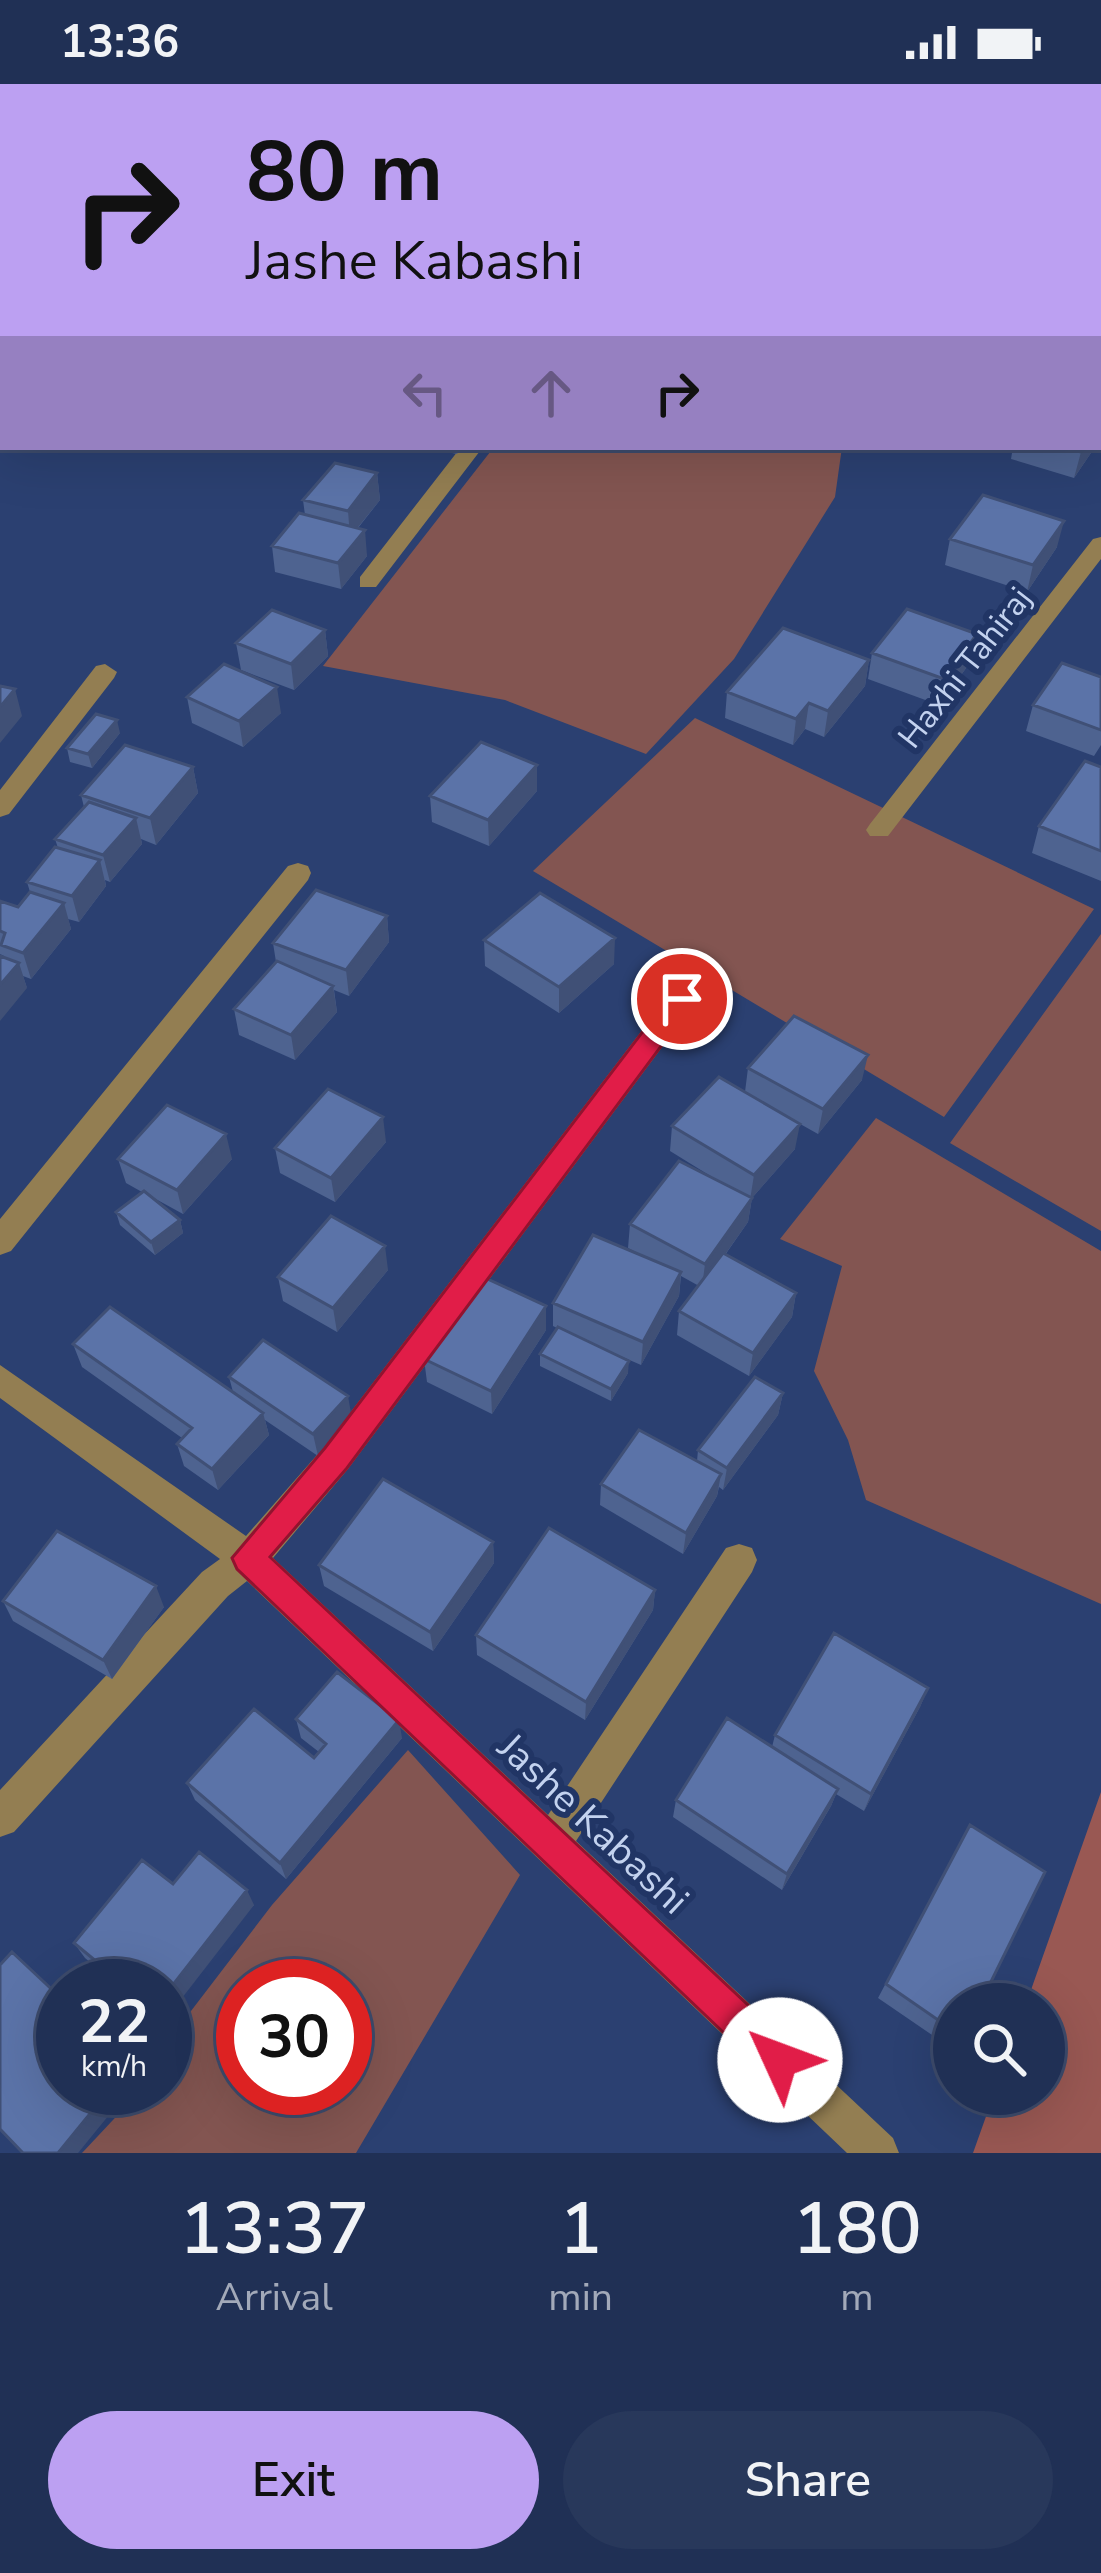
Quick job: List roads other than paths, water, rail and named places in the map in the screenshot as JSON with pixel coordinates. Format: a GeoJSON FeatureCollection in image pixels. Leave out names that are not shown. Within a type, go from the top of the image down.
{"type":"FeatureCollection","features":[{"type":"Feature","properties":{"kind":"street"},"geometry":{"type":"LineString","coordinates":[[368,582],[470,450]]}},
{"type":"Feature","properties":{"kind":"street","name":"Haxhi Tahiraj"},"geometry":{"type":"LineString","coordinates":[[879,830],[1101,544]]}},
{"type":"Feature","properties":{"kind":"street"},"geometry":{"type":"LineString","coordinates":[[0,808],[104,672]]}},
{"type":"Feature","properties":{"kind":"street"},"geometry":{"type":"LineString","coordinates":[[0,1242],[298,873]]}},
{"type":"Feature","properties":{"kind":"street"},"geometry":{"type":"LineString","coordinates":[[0,1818],[215,1584],[248,1558],[336,1458],[682,999]]}},
{"type":"Feature","properties":{"kind":"street","name":"Jashe Kabashi"},"geometry":{"type":"LineString","coordinates":[[0,1379],[248,1558],[878,2153]]}},
{"type":"Feature","properties":{"kind":"street"},"geometry":{"type":"LineString","coordinates":[[551,1845],[739,1560]]}}]}
